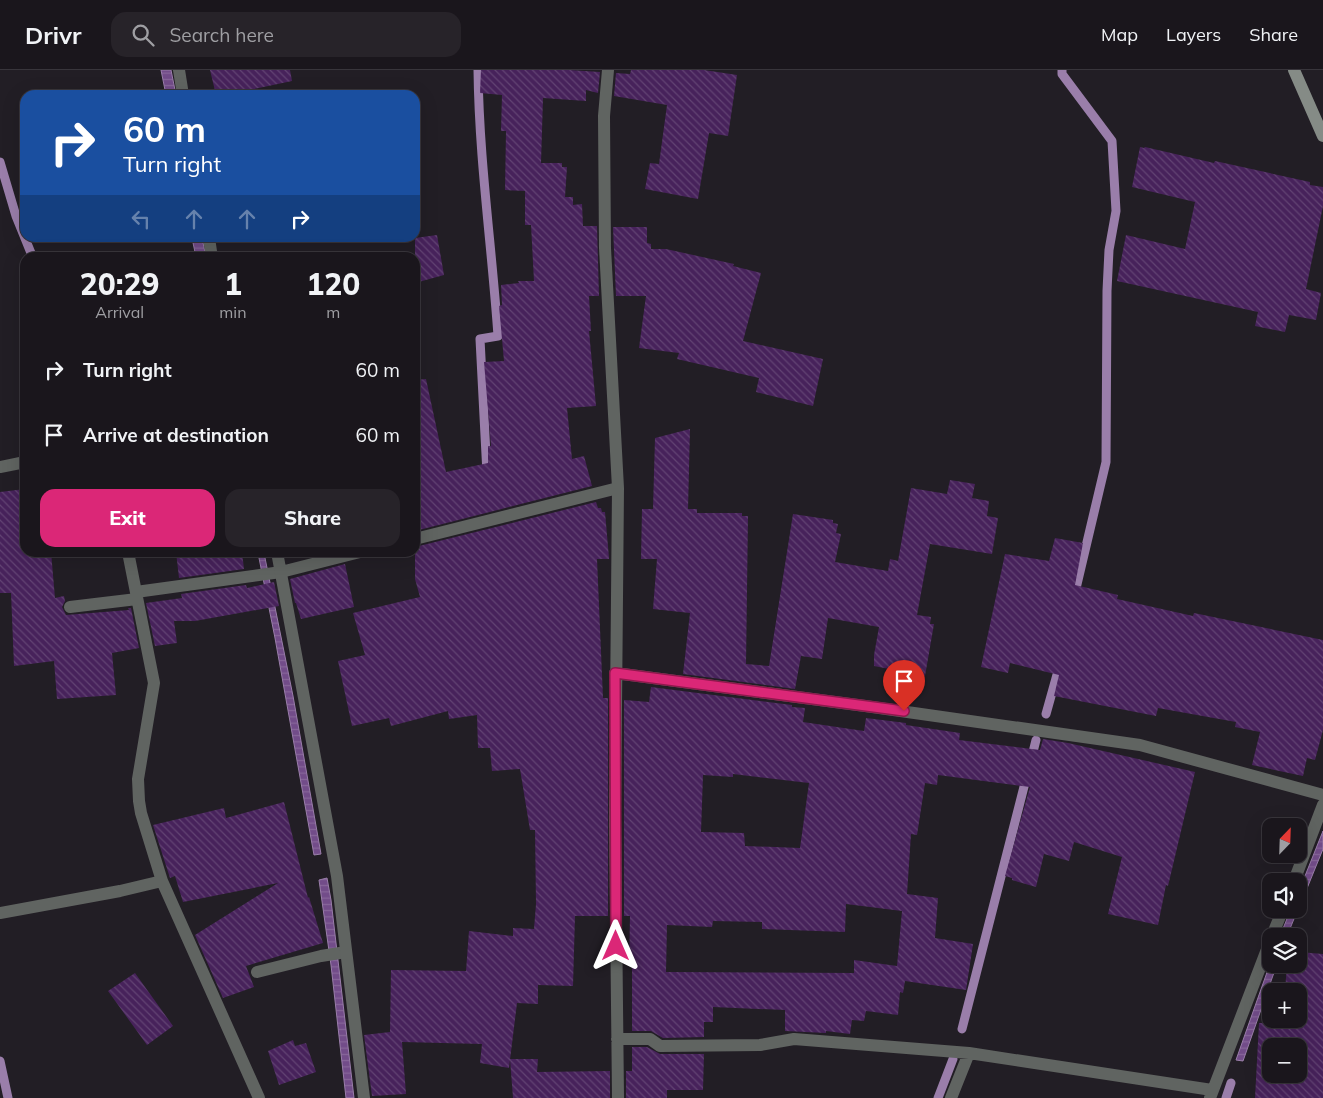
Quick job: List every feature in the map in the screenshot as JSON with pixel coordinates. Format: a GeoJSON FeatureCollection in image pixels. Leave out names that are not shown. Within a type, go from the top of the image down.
{"type":"FeatureCollection","features":[{"type":"Feature","properties":{"kind":"street"},"geometry":{"type":"LineString","coordinates":[[178,70],[182,90]]}},
{"type":"Feature","properties":{"kind":"street"},"geometry":{"type":"LineString","coordinates":[[608,70],[604,116],[605,248],[618,488],[615,673],[618,1098]]}},
{"type":"Feature","properties":{"kind":"street"},"geometry":{"type":"LineString","coordinates":[[1294,70],[1323,136]]}},
{"type":"Feature","properties":{"kind":"street"},"geometry":{"type":"LineString","coordinates":[[0,467],[20,463]]}},
{"type":"Feature","properties":{"kind":"street"},"geometry":{"type":"LineString","coordinates":[[420,538],[618,488]]}},
{"type":"Feature","properties":{"kind":"street"},"geometry":{"type":"LineString","coordinates":[[129,557],[154,683],[138,779],[139,801],[162,881],[259,1098]]}},
{"type":"Feature","properties":{"kind":"street"},"geometry":{"type":"LineString","coordinates":[[278,557],[337,876],[343,952],[364,1098]]}},
{"type":"Feature","properties":{"kind":"street"},"geometry":{"type":"LineString","coordinates":[[70,607],[281,572],[340,557]]}},
{"type":"Feature","properties":{"kind":"street"},"geometry":{"type":"LineString","coordinates":[[615,673],[1140,745],[1323,795]]}},
{"type":"Feature","properties":{"kind":"street"},"geometry":{"type":"LineString","coordinates":[[1297,873],[1323,805]]}},
{"type":"Feature","properties":{"kind":"street"},"geometry":{"type":"LineString","coordinates":[[0,913],[120,891],[162,881]]}},
{"type":"Feature","properties":{"kind":"street"},"geometry":{"type":"LineString","coordinates":[[257,972],[343,952]]}},
{"type":"Feature","properties":{"kind":"street"},"geometry":{"type":"LineString","coordinates":[[617,1038],[650,1039],[660,1046],[760,1045],[794,1039],[969,1053],[1211,1094],[1262,964]]}},
{"type":"Feature","properties":{"kind":"street"},"geometry":{"type":"LineString","coordinates":[[951,1098],[969,1053]]}},
{"type":"Feature","properties":{"kind":"shaded area"},"geometry":{"type":"Polygon","coordinates":[[[161,70],[171,70],[175,90],[165,90],[161,70]]]}},
{"type":"Feature","properties":{"kind":"shaded area"},"geometry":{"type":"Polygon","coordinates":[[[193,242],[203,242],[205,252],[195,252],[193,242]]]}},
{"type":"Feature","properties":{"kind":"shaded area"},"geometry":{"type":"Polygon","coordinates":[[[259,557],[265,557],[293,696],[321,854],[314,855],[259,557]]]}},
{"type":"Feature","properties":{"kind":"shaded area"},"geometry":{"type":"Polygon","coordinates":[[[1323,831],[1323,849],[1307,888],[1306,873],[1323,831]]]}},
{"type":"Feature","properties":{"kind":"shaded area"},"geometry":{"type":"Polygon","coordinates":[[[327,878],[354,1098],[346,1098],[319,880],[327,878]]]}},
{"type":"Feature","properties":{"kind":"shaded area"},"geometry":{"type":"Polygon","coordinates":[[[1287,918],[1294,918],[1290,928],[1283,928],[1287,918]]]}},
{"type":"Feature","properties":{"kind":"shaded area"},"geometry":{"type":"Polygon","coordinates":[[[1267,973],[1274,973],[1270,983],[1263,983],[1267,973]]]}},
{"type":"Feature","properties":{"kind":"shaded area"},"geometry":{"type":"Polygon","coordinates":[[[1262,986],[1262,1007],[1243,1061],[1236,1060],[1262,986]]]}},
{"type":"Feature","properties":{"kind":"building"},"geometry":{"type":"Polygon","coordinates":[[[210,70],[290,70],[292,81],[250,90],[215,90],[210,70]]]}},
{"type":"Feature","properties":{"kind":"building"},"geometry":{"type":"Polygon","coordinates":[[[481,70],[600,72],[598,93],[586,90],[586,101],[543,98],[541,163],[562,163],[562,167],[567,167],[565,197],[573,197],[573,205],[582,204],[583,226],[597,226],[599,296],[589,296],[591,331],[589,331],[596,406],[567,408],[572,459],[584,456],[592,486],[420,530],[420,380],[426,379],[446,472],[488,463],[488,446],[491,446],[484,362],[504,361],[499,306],[502,305],[501,285],[519,283],[518,281],[534,281],[531,225],[525,225],[525,191],[505,190],[506,131],[501,131],[502,95],[480,93],[481,70]]]}},
{"type":"Feature","properties":{"kind":"building"},"geometry":{"type":"Polygon","coordinates":[[[631,70],[704,70],[737,75],[728,136],[709,133],[698,199],[645,189],[650,163],[659,164],[667,105],[614,96],[616,73],[630,74],[631,70]]]}},
{"type":"Feature","properties":{"kind":"building"},"geometry":{"type":"Polygon","coordinates":[[[1140,147],[1214,163],[1215,161],[1310,182],[1310,185],[1323,187],[1323,206],[1306,289],[1321,293],[1316,320],[1289,315],[1285,332],[1255,326],[1258,312],[1117,281],[1126,235],[1185,249],[1195,202],[1132,187],[1140,147]]]}},
{"type":"Feature","properties":{"kind":"building"},"geometry":{"type":"Polygon","coordinates":[[[613,227],[647,227],[647,243],[651,244],[651,249],[666,249],[734,264],[733,266],[761,273],[743,341],[823,359],[813,406],[756,392],[759,378],[677,359],[679,353],[639,348],[646,296],[616,296],[613,227]]]}},
{"type":"Feature","properties":{"kind":"building"},"geometry":{"type":"Polygon","coordinates":[[[437,235],[444,275],[420,282],[420,252],[415,252],[415,242],[420,242],[420,237],[437,235]]]}},
{"type":"Feature","properties":{"kind":"building"},"geometry":{"type":"Polygon","coordinates":[[[690,429],[688,509],[697,509],[697,513],[742,513],[742,516],[748,516],[746,664],[769,666],[793,514],[833,520],[833,523],[838,524],[836,533],[841,534],[835,562],[888,571],[890,559],[898,561],[911,488],[947,494],[950,480],[975,484],[972,498],[989,501],[987,516],[998,518],[992,554],[930,544],[917,615],[931,617],[930,624],[934,624],[925,676],[874,666],[879,627],[828,618],[822,659],[801,656],[795,689],[683,674],[690,613],[653,609],[657,559],[641,559],[642,509],[653,509],[655,438],[690,429]]]}},
{"type":"Feature","properties":{"kind":"building"},"geometry":{"type":"Polygon","coordinates":[[[20,490],[20,557],[51,557],[55,598],[64,596],[65,601],[62,607],[66,615],[129,610],[128,608],[131,608],[139,648],[112,653],[116,695],[57,699],[54,661],[14,666],[11,593],[0,593],[0,492],[20,490]]]}},
{"type":"Feature","properties":{"kind":"building"},"geometry":{"type":"Polygon","coordinates":[[[596,502],[598,508],[605,512],[609,559],[597,559],[603,698],[608,698],[608,916],[575,916],[573,986],[538,985],[538,1004],[517,1003],[509,1068],[480,1063],[482,1044],[402,1042],[406,1094],[372,1096],[364,1035],[390,1032],[391,970],[466,971],[469,931],[513,936],[513,928],[534,929],[536,904],[535,830],[530,830],[520,769],[492,771],[490,748],[478,748],[477,715],[449,719],[448,711],[391,726],[389,718],[352,726],[338,661],[365,655],[353,613],[420,597],[415,579],[415,557],[420,557],[420,546],[596,502]]]}},
{"type":"Feature","properties":{"kind":"building"},"geometry":{"type":"Polygon","coordinates":[[[1055,538],[1083,543],[1075,585],[1118,595],[1117,599],[1193,616],[1194,613],[1323,640],[1323,730],[1315,760],[1307,758],[1303,776],[1252,765],[1260,732],[1235,727],[1236,722],[1158,708],[1156,716],[1054,696],[1059,675],[1010,663],[1008,673],[981,667],[1005,554],[1049,561],[1055,538]]]}},
{"type":"Feature","properties":{"kind":"building"},"geometry":{"type":"Polygon","coordinates":[[[177,557],[243,557],[244,569],[179,578],[177,557]]]}},
{"type":"Feature","properties":{"kind":"building"},"geometry":{"type":"Polygon","coordinates":[[[345,564],[354,607],[301,619],[295,603],[290,579],[345,564]]]}},
{"type":"Feature","properties":{"kind":"building"},"geometry":{"type":"Polygon","coordinates":[[[274,582],[279,606],[195,621],[174,621],[177,643],[155,646],[146,603],[182,598],[181,594],[246,585],[247,588],[274,582]]]}},
{"type":"Feature","properties":{"kind":"building"},"geometry":{"type":"Polygon","coordinates":[[[651,687],[792,705],[792,707],[805,708],[803,722],[864,731],[866,718],[960,733],[959,740],[1040,750],[1043,739],[1195,772],[1168,886],[1166,885],[1158,925],[1108,914],[1122,857],[1074,842],[1069,861],[1044,854],[1036,887],[1005,876],[1030,787],[938,775],[937,785],[925,783],[917,835],[911,834],[907,894],[938,898],[935,938],[973,944],[966,990],[905,981],[903,993],[900,992],[898,1015],[866,1011],[864,1021],[852,1020],[850,1034],[826,1031],[826,1033],[785,1031],[785,1010],[713,1007],[713,1022],[704,1022],[704,1037],[663,1038],[651,1031],[632,1031],[632,966],[629,966],[630,916],[624,916],[624,700],[649,702],[651,687]],[[733,774],[733,777],[703,775],[701,832],[744,833],[745,846],[800,848],[809,783],[733,774]],[[846,904],[845,932],[762,929],[762,922],[713,921],[712,927],[667,925],[666,972],[854,973],[854,960],[897,966],[902,911],[846,904]]]}},
{"type":"Feature","properties":{"kind":"building"},"geometry":{"type":"Polygon","coordinates":[[[284,802],[308,898],[323,943],[246,966],[254,987],[223,998],[195,935],[278,883],[183,902],[175,876],[170,878],[153,825],[224,808],[226,818],[284,802]]]}},
{"type":"Feature","properties":{"kind":"building"},"geometry":{"type":"Polygon","coordinates":[[[1307,953],[1323,954],[1323,1098],[1255,1098],[1259,1023],[1262,1023],[1262,1028],[1307,1028],[1307,983],[1286,983],[1286,973],[1307,973],[1307,953]]]}},
{"type":"Feature","properties":{"kind":"building"},"geometry":{"type":"Polygon","coordinates":[[[135,973],[173,1026],[147,1045],[108,991],[135,973]]]}},
{"type":"Feature","properties":{"kind":"building"},"geometry":{"type":"Polygon","coordinates":[[[293,1040],[295,1046],[306,1043],[316,1072],[279,1085],[268,1051],[293,1040]]]}},
{"type":"Feature","properties":{"kind":"building"},"geometry":{"type":"Polygon","coordinates":[[[632,1047],[647,1047],[660,1054],[704,1054],[703,1090],[667,1090],[667,1098],[626,1098],[626,1071],[632,1071],[632,1047]]]}},
{"type":"Feature","properties":{"kind":"building"},"geometry":{"type":"Polygon","coordinates":[[[510,1059],[538,1059],[537,1072],[610,1071],[610,1098],[513,1098],[510,1059]]]}},
{"type":"Feature","properties":{"kind":"waterway"},"geometry":{"type":"LineString","coordinates":[[478,70],[483,170],[498,336],[480,339],[487,474]]}},
{"type":"Feature","properties":{"kind":"waterway"},"geometry":{"type":"LineString","coordinates":[[1062,70],[1062,74],[1112,141],[1116,211],[1109,250],[1107,291],[1106,462],[1074,597]]}},
{"type":"Feature","properties":{"kind":"waterway"},"geometry":{"type":"LineString","coordinates":[[0,162],[20,226]]}},
{"type":"Feature","properties":{"kind":"waterway"},"geometry":{"type":"LineString","coordinates":[[27,242],[31,252]]}},
{"type":"Feature","properties":{"kind":"waterway"},"geometry":{"type":"LineString","coordinates":[[1046,714],[1060,664]]}},
{"type":"Feature","properties":{"kind":"waterway"},"geometry":{"type":"LineString","coordinates":[[1031,760],[1036,740]]}},
{"type":"Feature","properties":{"kind":"waterway"},"geometry":{"type":"LineString","coordinates":[[962,1029],[1027,775]]}},
{"type":"Feature","properties":{"kind":"waterway"},"geometry":{"type":"LineString","coordinates":[[938,1098],[953,1059]]}},
{"type":"Feature","properties":{"kind":"waterway"},"geometry":{"type":"LineString","coordinates":[[0,1061],[8,1098]]}},
{"type":"Feature","properties":{"kind":"waterway"},"geometry":{"type":"LineString","coordinates":[[1226,1098],[1231,1083]]}},
{"type":"Feature","properties":{"kind":"route"},"geometry":{"type":"LineString","coordinates":[[616,946],[615,673],[904,711]]}}]}
